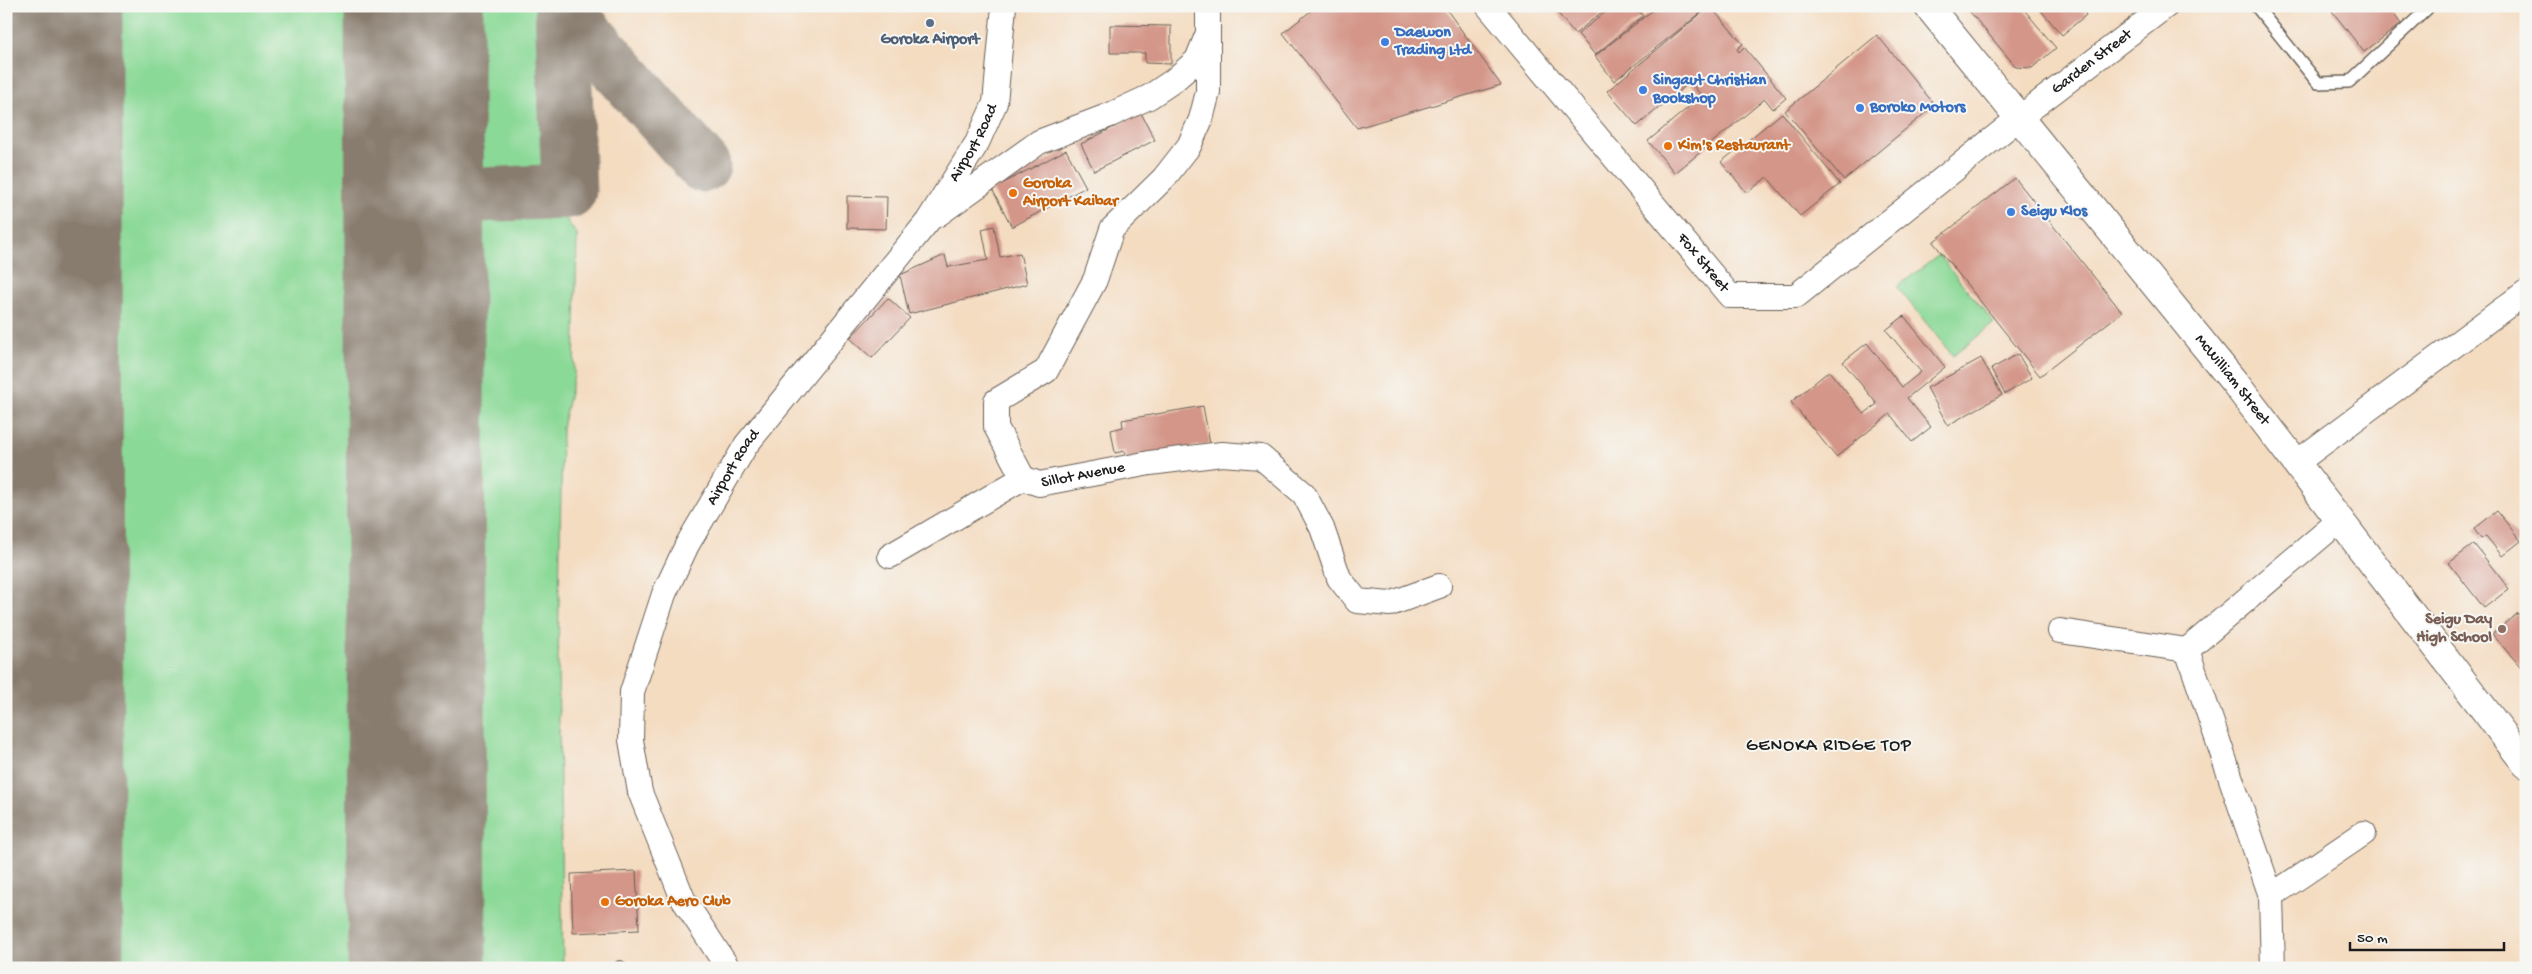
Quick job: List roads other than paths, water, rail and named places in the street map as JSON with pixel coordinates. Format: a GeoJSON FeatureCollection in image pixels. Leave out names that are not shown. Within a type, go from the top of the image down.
{"type":"FeatureCollection","features":[{"type":"Feature","properties":{"kind":"street","name":"Airport Road"},"geometry":{"type":"LineString","coordinates":[[728,968],[683,899],[640,792],[631,740],[632,692],[664,594],[687,545],[746,444],[928,222],[977,143],[995,104],[1004,6]]}},
{"type":"Feature","properties":{"kind":"street"},"geometry":{"type":"LineString","coordinates":[[928,222],[1040,142],[1110,115],[1149,97],[1173,81],[1197,60],[1208,33],[1208,6]]}},
{"type":"Feature","properties":{"kind":"street","name":"Fox Street"},"geometry":{"type":"LineString","coordinates":[[1488,6],[1730,296],[1796,296],[2019,118]]}},
{"type":"Feature","properties":{"kind":"street","name":"McWilliam Street"},"geometry":{"type":"LineString","coordinates":[[1928,6],[2235,383],[2526,764]]}},
{"type":"Feature","properties":{"kind":"street","name":"Garden Street"},"geometry":{"type":"LineString","coordinates":[[2019,118],[2166,6]]}},
{"type":"Feature","properties":{"kind":"street","name":"Sillot Avenue"},"geometry":{"type":"LineString","coordinates":[[1208,33],[1208,92],[1201,119],[1189,146],[1164,178],[1112,229],[1095,280],[1046,371],[996,401],[996,427],[1023,478],[1039,484],[1150,463],[1222,454],[1261,457],[1304,494],[1322,528],[1339,578],[1357,601],[1390,604],[1439,586]]}},
{"type":"Feature","properties":{"kind":"street"},"geometry":{"type":"LineString","coordinates":[[2296,463],[2526,292]]}},
{"type":"Feature","properties":{"kind":"street"},"geometry":{"type":"LineString","coordinates":[[890,556],[1023,478]]}},
{"type":"Feature","properties":{"kind":"street"},"geometry":{"type":"LineString","coordinates":[[2060,631],[2187,650],[2340,520]]}},
{"type":"Feature","properties":{"kind":"street"},"geometry":{"type":"LineString","coordinates":[[2187,650],[2271,896],[2273,968]]}},
{"type":"Feature","properties":{"kind":"street"},"geometry":{"type":"LineString","coordinates":[[2271,896],[2364,833]]}},
{"type":"Feature","properties":{"kind":"lane"},"geometry":{"type":"LineString","coordinates":[[2256,6],[2318,83],[2350,82],[2427,9]]}},
{"type":"Feature","properties":{"kind":"place","name":"Goroka Airport"},"geometry":{"type":"Point","coordinates":[930,23]}},
{"type":"Feature","properties":{"kind":"place","name":"Daewon Trading Ltd"},"geometry":{"type":"Point","coordinates":[1385,42]}},
{"type":"Feature","properties":{"kind":"place","name":"Singaut Christian Bookshop"},"geometry":{"type":"Point","coordinates":[1643,90]}},
{"type":"Feature","properties":{"kind":"place","name":"Boroko Motors"},"geometry":{"type":"Point","coordinates":[1860,108]}},
{"type":"Feature","properties":{"kind":"place","name":"Kim's Restaurant"},"geometry":{"type":"Point","coordinates":[1668,146]}},
{"type":"Feature","properties":{"kind":"place","name":"Goroka Airport Kaibar"},"geometry":{"type":"Point","coordinates":[1013,193]}},
{"type":"Feature","properties":{"kind":"place","name":"Seigu Klos"},"geometry":{"type":"Point","coordinates":[2011,212]}},
{"type":"Feature","properties":{"kind":"place","name":"Seigu Day High School"},"geometry":{"type":"Point","coordinates":[2502,629]}},
{"type":"Feature","properties":{"kind":"place","name":"Goroka Aero Club"},"geometry":{"type":"Point","coordinates":[605,902]}},
{"type":"Feature","properties":{"kind":"district","name":"GENOKA RIDGE TOP"},"geometry":{"type":"Point","coordinates":[1829,746]}}]}
